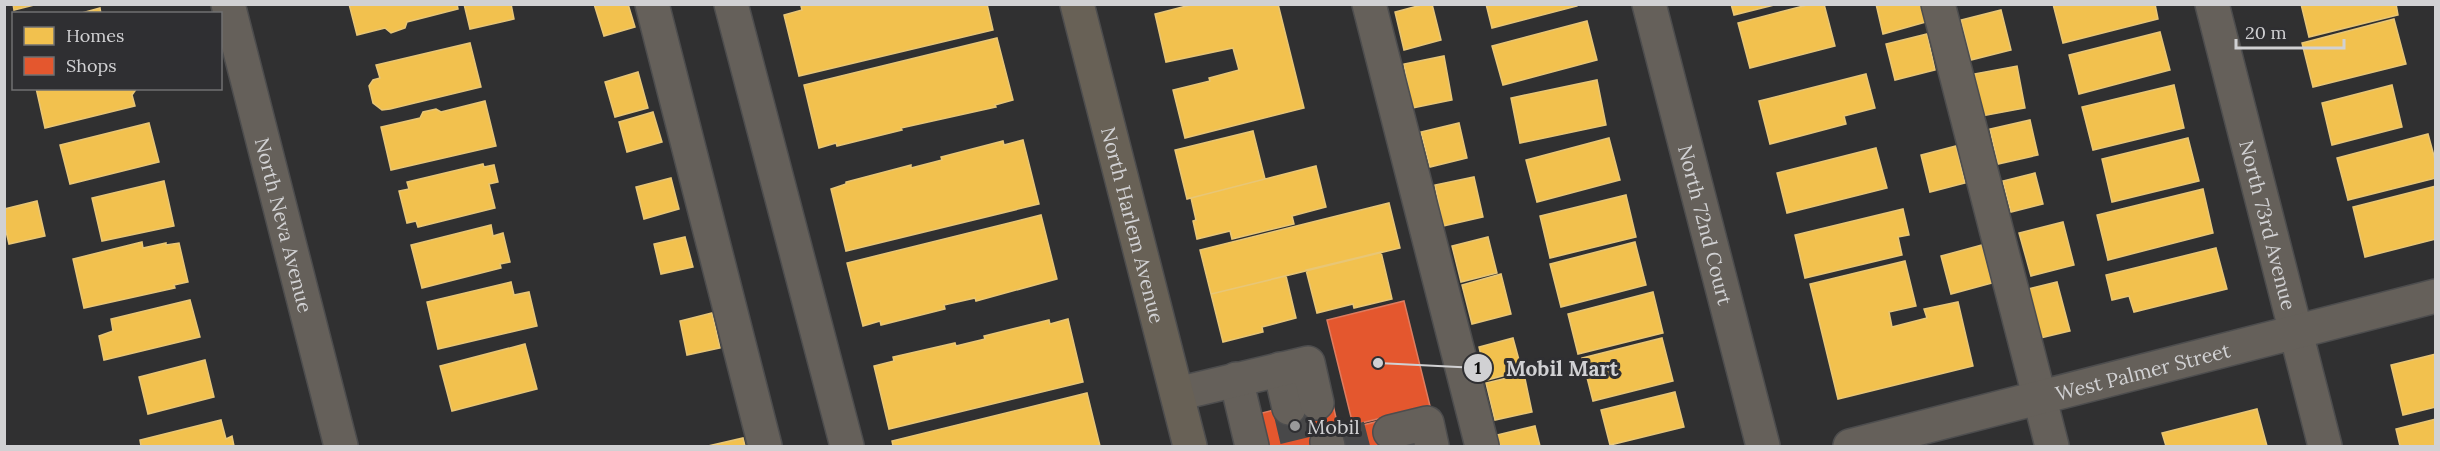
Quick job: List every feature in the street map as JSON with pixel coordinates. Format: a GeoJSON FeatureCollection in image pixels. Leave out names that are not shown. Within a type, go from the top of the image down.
{"type":"FeatureCollection","features":[{"type":"Feature","properties":{"kind":"main road","name":"North Harlem Avenue"},"geometry":{"type":"LineString","coordinates":[[1077,4],[1190,447]]}},
{"type":"Feature","properties":{"kind":"street","name":"North Neva Avenue"},"geometry":{"type":"LineString","coordinates":[[228,4],[341,447]]}},
{"type":"Feature","properties":{"kind":"street"},"geometry":{"type":"LineString","coordinates":[[652,4],[765,447]]}},
{"type":"Feature","properties":{"kind":"street"},"geometry":{"type":"LineString","coordinates":[[731,4],[847,447]]}},
{"type":"Feature","properties":{"kind":"street"},"geometry":{"type":"LineString","coordinates":[[1369,4],[1482,447]]}},
{"type":"Feature","properties":{"kind":"street","name":"North 72nd Court"},"geometry":{"type":"LineString","coordinates":[[1649,4],[1763,447]]}},
{"type":"Feature","properties":{"kind":"street"},"geometry":{"type":"LineString","coordinates":[[1938,4],[2052,447]]}},
{"type":"Feature","properties":{"kind":"street","name":"North 73rd Avenue"},"geometry":{"type":"LineString","coordinates":[[2212,4],[2325,447]]}},
{"type":"Feature","properties":{"kind":"street","name":"West Palmer Street"},"geometry":{"type":"LineString","coordinates":[[1850,447],[2436,296]]}},
{"type":"Feature","properties":{"kind":"street"},"geometry":{"type":"LineString","coordinates":[[1177,394],[1308,363],[1303,405]]}},
{"type":"Feature","properties":{"kind":"street"},"geometry":{"type":"LineString","coordinates":[[1236,379],[1252,447]]}},
{"type":"Feature","properties":{"kind":"street"},"geometry":{"type":"LineString","coordinates":[[1389,432],[1426,423],[1432,447]]}},
{"type":"Feature","properties":{"kind":"building: Homes"},"geometry":{"type":"Polygon","coordinates":[[[13,4],[38,4],[14,10],[13,4]]]}},
{"type":"Feature","properties":{"kind":"building: Homes"},"geometry":{"type":"Polygon","coordinates":[[[349,4],[457,4],[458,9],[407,22],[405,28],[391,33],[385,28],[357,35],[349,4]]]}},
{"type":"Feature","properties":{"kind":"building: Homes"},"geometry":{"type":"Polygon","coordinates":[[[464,4],[511,4],[514,19],[470,29],[464,4]]]}},
{"type":"Feature","properties":{"kind":"building: Homes"},"geometry":{"type":"Polygon","coordinates":[[[594,4],[628,4],[635,27],[604,36],[594,4]]]}},
{"type":"Feature","properties":{"kind":"building: Homes"},"geometry":{"type":"Polygon","coordinates":[[[809,4],[987,4],[993,30],[799,76],[784,15],[802,10],[801,6],[809,4]]]}},
{"type":"Feature","properties":{"kind":"building: Homes"},"geometry":{"type":"Polygon","coordinates":[[[1194,4],[1278,4],[1304,108],[1185,138],[1173,90],[1210,81],[1209,78],[1239,70],[1233,48],[1166,62],[1155,14],[1194,4]]]}},
{"type":"Feature","properties":{"kind":"building: Homes"},"geometry":{"type":"Polygon","coordinates":[[[1432,4],[1441,40],[1404,50],[1395,12],[1432,4]]]}},
{"type":"Feature","properties":{"kind":"building: Homes"},"geometry":{"type":"Polygon","coordinates":[[[1486,4],[1577,4],[1577,6],[1492,28],[1486,4]]]}},
{"type":"Feature","properties":{"kind":"building: Homes"},"geometry":{"type":"Polygon","coordinates":[[[1731,4],[1778,4],[1734,15],[1731,4]]]}},
{"type":"Feature","properties":{"kind":"building: Homes"},"geometry":{"type":"Polygon","coordinates":[[[1811,4],[1824,4],[1835,46],[1750,68],[1738,23],[1811,4]]]}},
{"type":"Feature","properties":{"kind":"building: Homes"},"geometry":{"type":"Polygon","coordinates":[[[1876,4],[1922,4],[1926,22],[1883,34],[1876,4]]]}},
{"type":"Feature","properties":{"kind":"building: Homes"},"geometry":{"type":"Polygon","coordinates":[[[2053,4],[2155,4],[2158,19],[2063,43],[2053,4]]]}},
{"type":"Feature","properties":{"kind":"building: Homes"},"geometry":{"type":"Polygon","coordinates":[[[2301,4],[2396,4],[2398,15],[2309,37],[2301,4]]]}},
{"type":"Feature","properties":{"kind":"building: Homes"},"geometry":{"type":"Polygon","coordinates":[[[100,8],[101,12],[85,12],[100,8]]]}},
{"type":"Feature","properties":{"kind":"building: Homes"},"geometry":{"type":"Polygon","coordinates":[[[2001,10],[2011,50],[1971,60],[1961,20],[2001,10]]]}},
{"type":"Feature","properties":{"kind":"building: Homes"},"geometry":{"type":"Polygon","coordinates":[[[2394,19],[2406,64],[2313,87],[2302,43],[2394,19]]]}},
{"type":"Feature","properties":{"kind":"building: Homes"},"geometry":{"type":"Polygon","coordinates":[[[1587,21],[1597,60],[1503,85],[1492,46],[1587,21]]]}},
{"type":"Feature","properties":{"kind":"building: Homes"},"geometry":{"type":"Polygon","coordinates":[[[2160,32],[2170,70],[2079,94],[2069,55],[2160,32]]]}},
{"type":"Feature","properties":{"kind":"building: Homes"},"geometry":{"type":"Polygon","coordinates":[[[1927,34],[1935,70],[1895,80],[1886,44],[1927,34]]]}},
{"type":"Feature","properties":{"kind":"building: Homes"},"geometry":{"type":"Polygon","coordinates":[[[997,38],[1013,100],[995,105],[996,107],[901,128],[902,130],[837,146],[836,143],[819,148],[804,85],[997,38]]]}},
{"type":"Feature","properties":{"kind":"building: Homes"},"geometry":{"type":"Polygon","coordinates":[[[470,43],[481,87],[390,109],[382,110],[373,103],[369,86],[373,80],[380,78],[376,65],[470,43]]]}},
{"type":"Feature","properties":{"kind":"building: Homes"},"geometry":{"type":"Polygon","coordinates":[[[1444,56],[1452,100],[1412,108],[1404,64],[1444,56]]]}},
{"type":"Feature","properties":{"kind":"building: Homes"},"geometry":{"type":"Polygon","coordinates":[[[2017,66],[2025,108],[1982,116],[1974,74],[2017,66]]]}},
{"type":"Feature","properties":{"kind":"building: Homes"},"geometry":{"type":"Polygon","coordinates":[[[638,72],[648,108],[615,117],[605,82],[638,72]]]}},
{"type":"Feature","properties":{"kind":"building: Homes"},"geometry":{"type":"Polygon","coordinates":[[[1866,74],[1875,108],[1844,116],[1846,124],[1770,144],[1759,101],[1866,74]]]}},
{"type":"Feature","properties":{"kind":"building: Homes"},"geometry":{"type":"Polygon","coordinates":[[[1597,80],[1606,125],[1520,143],[1511,98],[1597,80]]]}},
{"type":"Feature","properties":{"kind":"building: Homes"},"geometry":{"type":"Polygon","coordinates":[[[2174,85],[2184,128],[2093,150],[2082,107],[2174,85]]]}},
{"type":"Feature","properties":{"kind":"building: Homes"},"geometry":{"type":"Polygon","coordinates":[[[2392,85],[2402,127],[2332,145],[2322,103],[2392,85]]]}},
{"type":"Feature","properties":{"kind":"building: Homes"},"geometry":{"type":"Polygon","coordinates":[[[36,90],[136,90],[132,95],[135,106],[45,128],[36,90]]]}},
{"type":"Feature","properties":{"kind":"building: Homes"},"geometry":{"type":"Polygon","coordinates":[[[485,101],[496,146],[391,170],[381,127],[420,118],[423,112],[436,109],[441,112],[485,101]]]}},
{"type":"Feature","properties":{"kind":"building: Homes"},"geometry":{"type":"Polygon","coordinates":[[[653,112],[662,142],[627,152],[619,122],[653,112]]]}},
{"type":"Feature","properties":{"kind":"building: Homes"},"geometry":{"type":"Polygon","coordinates":[[[2030,120],[2038,155],[1998,164],[1990,129],[2030,120]]]}},
{"type":"Feature","properties":{"kind":"building: Homes"},"geometry":{"type":"Polygon","coordinates":[[[149,123],[159,162],[70,184],[60,145],[149,123]]]}},
{"type":"Feature","properties":{"kind":"building: Homes"},"geometry":{"type":"Polygon","coordinates":[[[1459,123],[1467,158],[1430,167],[1421,132],[1459,123]]]}},
{"type":"Feature","properties":{"kind":"building: Homes"},"geometry":{"type":"Polygon","coordinates":[[[1253,131],[1265,179],[1187,199],[1175,150],[1253,131]]]}},
{"type":"Feature","properties":{"kind":"building: Homes"},"geometry":{"type":"Polygon","coordinates":[[[2428,134],[2436,163],[2436,178],[2348,200],[2337,158],[2428,134]]]}},
{"type":"Feature","properties":{"kind":"building: Homes"},"geometry":{"type":"Polygon","coordinates":[[[1609,138],[1620,180],[1537,202],[1526,160],[1609,138]]]}},
{"type":"Feature","properties":{"kind":"building: Homes"},"geometry":{"type":"Polygon","coordinates":[[[2188,138],[2199,181],[2112,202],[2102,159],[2188,138]]]}},
{"type":"Feature","properties":{"kind":"building: Homes"},"geometry":{"type":"Polygon","coordinates":[[[1023,140],[1039,204],[846,251],[831,189],[846,184],[846,182],[911,165],[911,168],[942,160],[941,157],[1003,141],[1004,145],[1023,140]]]}},
{"type":"Feature","properties":{"kind":"building: Homes"},"geometry":{"type":"Polygon","coordinates":[[[1956,146],[1965,183],[1930,192],[1921,155],[1956,146]]]}},
{"type":"Feature","properties":{"kind":"building: Homes"},"geometry":{"type":"Polygon","coordinates":[[[1876,148],[1887,188],[1787,213],[1777,173],[1876,148]]]}},
{"type":"Feature","properties":{"kind":"building: Homes"},"geometry":{"type":"Polygon","coordinates":[[[483,164],[484,167],[494,165],[498,182],[489,184],[495,208],[418,227],[416,221],[407,223],[399,191],[409,189],[407,182],[483,164]]]}},
{"type":"Feature","properties":{"kind":"building: Homes"},"geometry":{"type":"Polygon","coordinates":[[[1316,166],[1326,207],[1292,216],[1294,224],[1232,239],[1230,231],[1197,239],[1191,198],[1316,166]]]}},
{"type":"Feature","properties":{"kind":"building: Homes"},"geometry":{"type":"Polygon","coordinates":[[[2035,173],[2043,204],[2011,212],[2003,181],[2035,173]]]}},
{"type":"Feature","properties":{"kind":"building: Homes"},"geometry":{"type":"Polygon","coordinates":[[[1474,177],[1483,217],[1443,226],[1435,185],[1474,177]]]}},
{"type":"Feature","properties":{"kind":"building: Homes"},"geometry":{"type":"Polygon","coordinates":[[[671,178],[679,209],[644,219],[636,187],[671,178]]]}},
{"type":"Feature","properties":{"kind":"building: Homes"},"geometry":{"type":"Polygon","coordinates":[[[164,181],[174,226],[102,241],[92,198],[164,181]]]}},
{"type":"Feature","properties":{"kind":"building: Homes"},"geometry":{"type":"Polygon","coordinates":[[[2436,186],[2436,239],[2365,257],[2353,207],[2436,186]]]}},
{"type":"Feature","properties":{"kind":"building: Homes"},"geometry":{"type":"Polygon","coordinates":[[[2203,189],[2213,233],[2108,260],[2097,215],[2203,189]]]}},
{"type":"Feature","properties":{"kind":"building: Homes"},"geometry":{"type":"Polygon","coordinates":[[[1626,195],[1636,237],[1550,258],[1540,216],[1626,195]]]}},
{"type":"Feature","properties":{"kind":"building: Homes"},"geometry":{"type":"Polygon","coordinates":[[[37,201],[45,236],[9,244],[4,223],[4,209],[37,201]]]}},
{"type":"Feature","properties":{"kind":"building: Homes"},"geometry":{"type":"Polygon","coordinates":[[[1389,203],[1400,248],[1211,294],[1200,250],[1389,203]]]}},
{"type":"Feature","properties":{"kind":"building: Homes"},"geometry":{"type":"Polygon","coordinates":[[[1903,209],[1909,235],[1898,237],[1902,255],[1805,278],[1795,235],[1903,209]]]}},
{"type":"Feature","properties":{"kind":"building: Homes"},"geometry":{"type":"Polygon","coordinates":[[[1041,215],[1057,279],[976,301],[975,298],[944,305],[945,309],[881,325],[880,321],[863,326],[847,263],[1041,215]]]}},
{"type":"Feature","properties":{"kind":"building: Homes"},"geometry":{"type":"Polygon","coordinates":[[[2063,222],[2074,265],[2031,276],[2019,233],[2063,222]]]}},
{"type":"Feature","properties":{"kind":"building: Homes"},"geometry":{"type":"Polygon","coordinates":[[[491,225],[493,236],[503,233],[510,262],[500,264],[501,268],[422,288],[411,245],[491,225]]]}},
{"type":"Feature","properties":{"kind":"building: Homes"},"geometry":{"type":"Polygon","coordinates":[[[685,237],[693,267],[661,274],[654,244],[685,237]]]}},
{"type":"Feature","properties":{"kind":"building: Homes"},"geometry":{"type":"Polygon","coordinates":[[[1488,237],[1497,273],[1461,282],[1452,246],[1488,237]]]}},
{"type":"Feature","properties":{"kind":"building: Homes"},"geometry":{"type":"Polygon","coordinates":[[[142,242],[143,248],[179,243],[188,282],[174,285],[175,288],[84,308],[73,259],[142,242]]]}},
{"type":"Feature","properties":{"kind":"building: Homes"},"geometry":{"type":"Polygon","coordinates":[[[1635,242],[1646,285],[1561,307],[1550,264],[1635,242]]]}},
{"type":"Feature","properties":{"kind":"building: Homes"},"geometry":{"type":"Polygon","coordinates":[[[1982,245],[1992,283],[1951,294],[1941,256],[1982,245]]]}},
{"type":"Feature","properties":{"kind":"building: Homes"},"geometry":{"type":"Polygon","coordinates":[[[2216,248],[2227,289],[2134,312],[2129,296],[2112,300],[2106,275],[2216,248]]]}},
{"type":"Feature","properties":{"kind":"building: Homes"},"geometry":{"type":"Polygon","coordinates":[[[1381,252],[1392,299],[1354,308],[1353,304],[1317,313],[1306,270],[1381,252]]]}},
{"type":"Feature","properties":{"kind":"building: Homes"},"geometry":{"type":"Polygon","coordinates":[[[1905,261],[1916,306],[1889,312],[1892,327],[1927,318],[1924,309],[1958,302],[1973,366],[1838,399],[1810,284],[1905,261]]]}},
{"type":"Feature","properties":{"kind":"building: Homes"},"geometry":{"type":"Polygon","coordinates":[[[1501,274],[1511,314],[1472,324],[1462,285],[1501,274]]]}},
{"type":"Feature","properties":{"kind":"building: Homes"},"geometry":{"type":"Polygon","coordinates":[[[1286,276],[1296,318],[1262,327],[1263,332],[1223,342],[1211,294],[1286,276]]]}},
{"type":"Feature","properties":{"kind":"building: Homes"},"geometry":{"type":"Polygon","coordinates":[[[511,282],[514,295],[529,292],[537,326],[438,349],[427,302],[511,282]]]}},
{"type":"Feature","properties":{"kind":"building: Homes"},"geometry":{"type":"Polygon","coordinates":[[[2057,282],[2070,331],[2040,338],[2028,289],[2057,282]]]}},
{"type":"Feature","properties":{"kind":"building: Homes"},"geometry":{"type":"Polygon","coordinates":[[[1653,292],[1663,333],[1578,354],[1568,314],[1653,292]]]}},
{"type":"Feature","properties":{"kind":"building: Homes"},"geometry":{"type":"Polygon","coordinates":[[[190,300],[200,337],[104,360],[99,336],[113,331],[111,319],[190,300]]]}},
{"type":"Feature","properties":{"kind":"building: Homes"},"geometry":{"type":"Polygon","coordinates":[[[712,313],[720,348],[687,355],[680,321],[712,313]]]}},
{"type":"Feature","properties":{"kind":"building: Homes"},"geometry":{"type":"Polygon","coordinates":[[[1068,319],[1083,382],[889,429],[874,366],[894,361],[893,357],[955,343],[956,346],[985,339],[984,336],[1049,320],[1050,324],[1068,319]]]}},
{"type":"Feature","properties":{"kind":"building: Homes"},"geometry":{"type":"Polygon","coordinates":[[[1513,338],[1522,371],[1487,380],[1479,347],[1513,338]]]}},
{"type":"Feature","properties":{"kind":"building: Homes"},"geometry":{"type":"Polygon","coordinates":[[[1662,338],[1673,381],[1593,401],[1582,358],[1662,338]]]}},
{"type":"Feature","properties":{"kind":"building: Homes"},"geometry":{"type":"Polygon","coordinates":[[[525,344],[537,389],[452,411],[440,366],[525,344]]]}},
{"type":"Feature","properties":{"kind":"building: Homes"},"geometry":{"type":"Polygon","coordinates":[[[2436,354],[2436,407],[2403,415],[2391,365],[2436,354]]]}},
{"type":"Feature","properties":{"kind":"building: Homes"},"geometry":{"type":"Polygon","coordinates":[[[205,360],[214,397],[148,414],[139,377],[205,360]]]}},
{"type":"Feature","properties":{"kind":"building: Homes"},"geometry":{"type":"Polygon","coordinates":[[[1524,374],[1532,412],[1495,420],[1486,383],[1524,374]]]}},
{"type":"Feature","properties":{"kind":"building: Homes"},"geometry":{"type":"Polygon","coordinates":[[[1675,392],[1684,427],[1610,445],[1601,410],[1675,392]]]}},
{"type":"Feature","properties":{"kind":"building: Homes"},"geometry":{"type":"Polygon","coordinates":[[[1087,393],[1100,446],[893,446],[892,441],[1087,393]]]}},
{"type":"Feature","properties":{"kind":"building: Homes"},"geometry":{"type":"Polygon","coordinates":[[[2257,409],[2267,446],[2166,446],[2162,433],[2257,409]]]}},
{"type":"Feature","properties":{"kind":"building: Homes"},"geometry":{"type":"Polygon","coordinates":[[[2436,419],[2436,446],[2400,446],[2396,429],[2436,419]]]}},
{"type":"Feature","properties":{"kind":"building: Homes"},"geometry":{"type":"Polygon","coordinates":[[[221,420],[226,439],[232,436],[234,446],[141,446],[140,440],[221,420]]]}},
{"type":"Feature","properties":{"kind":"building: Homes"},"geometry":{"type":"Polygon","coordinates":[[[1535,426],[1540,446],[1500,446],[1497,435],[1535,426]]]}},
{"type":"Feature","properties":{"kind":"building: Homes"},"geometry":{"type":"Polygon","coordinates":[[[743,438],[745,446],[708,446],[743,438]]]}},
{"type":"Feature","properties":{"kind":"building: Shops"},"geometry":{"type":"Polygon","coordinates":[[[1404,301],[1430,406],[1353,425],[1327,320],[1404,301]]]}},
{"type":"Feature","properties":{"kind":"building: Shops","name":"Mobil"},"geometry":{"type":"Polygon","coordinates":[[[1331,396],[1339,431],[1383,420],[1390,446],[1258,446],[1250,416],[1331,396]]]}},
{"type":"Feature","properties":{"kind":"tunnel"},"geometry":{"type":"LineString","coordinates":[[1289,408],[1298,446]]}},
{"type":"Feature","properties":{"kind":"tunnel"},"geometry":{"type":"LineString","coordinates":[[1336,446],[1390,432]]}},
{"type":"Feature","properties":{"kind":"place","name":"Mobil Mart"},"geometry":{"type":"Point","coordinates":[1378,363]}},
{"type":"Feature","properties":{"kind":"place","name":"Mobil"},"geometry":{"type":"Point","coordinates":[1295,426]}}]}
